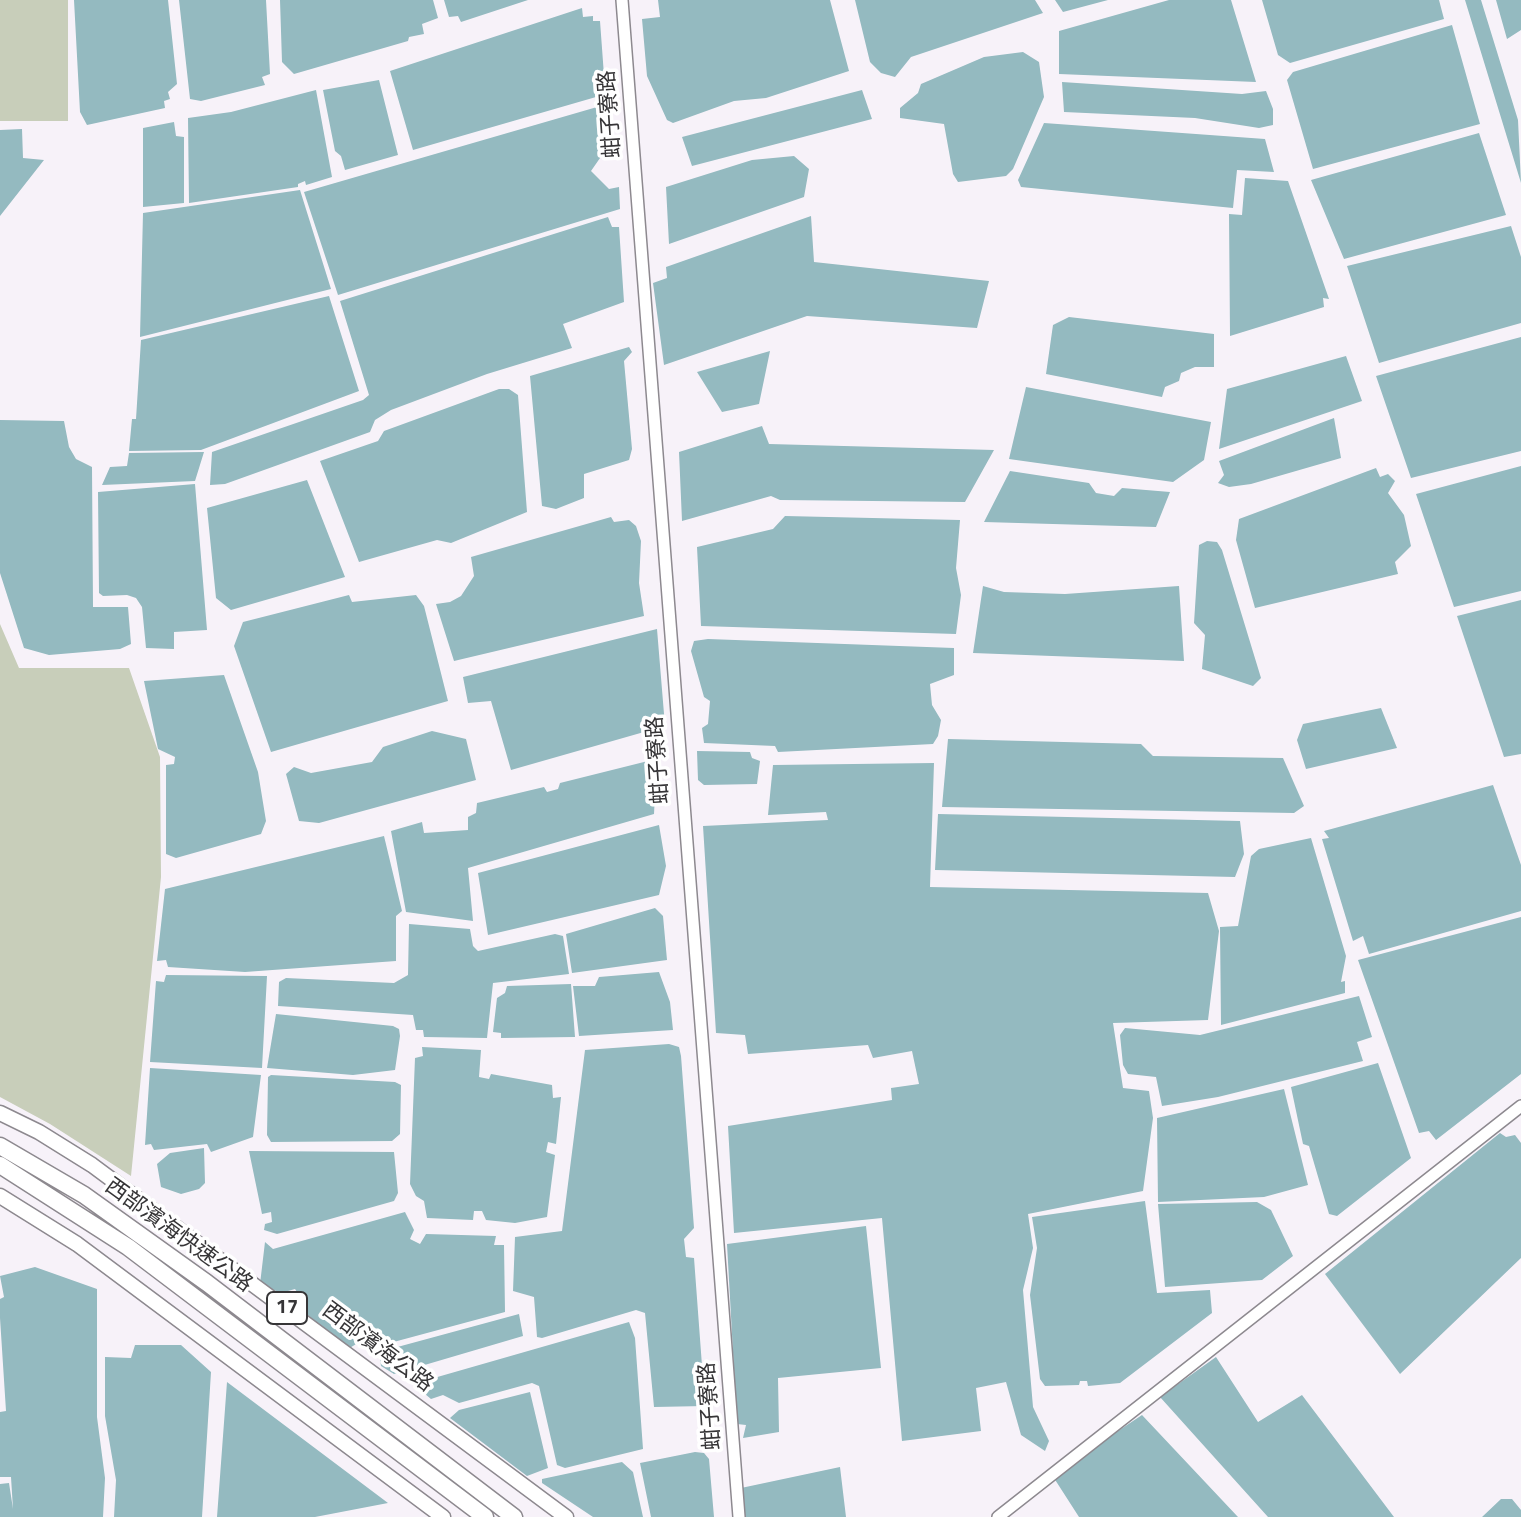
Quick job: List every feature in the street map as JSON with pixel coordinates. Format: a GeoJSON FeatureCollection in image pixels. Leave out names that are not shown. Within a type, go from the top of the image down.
{"type":"FeatureCollection","features":[{"type":"Feature","properties":{"kind":"highway","name":"西部濱海快速公路"},"geometry":{"type":"LineString","coordinates":[[0,1146],[84,1195],[207,1283],[514,1517]]}},
{"type":"Feature","properties":{"kind":"highway","name":"西部濱海快速公路"},"geometry":{"type":"LineString","coordinates":[[0,1165],[128,1247],[485,1517]]}},
{"type":"Feature","properties":{"kind":"main road","name":"西部濱海公路"},"geometry":{"type":"LineString","coordinates":[[0,1113],[39,1132],[117,1182],[566,1517]]}},
{"type":"Feature","properties":{"kind":"main road"},"geometry":{"type":"LineString","coordinates":[[0,1196],[77,1244],[443,1517]]}},
{"type":"Feature","properties":{"kind":"street","name":"蚶子寮路"},"geometry":{"type":"LineString","coordinates":[[622,0],[739,1517]]}},
{"type":"Feature","properties":{"kind":"street"},"geometry":{"type":"LineString","coordinates":[[998,1517],[1521,1106]]}},
{"type":"Feature","properties":{"kind":"green space"},"geometry":{"type":"Polygon","coordinates":[[[0,0],[68,0],[68,121],[0,121],[0,0]]]}},
{"type":"Feature","properties":{"kind":"green space"},"geometry":{"type":"Polygon","coordinates":[[[0,624],[19,668],[129,668],[160,757],[161,877],[131,1176],[50,1124],[0,1097],[0,624]]]}},
{"type":"Feature","properties":{"kind":"water"},"geometry":{"type":"Polygon","coordinates":[[[74,0],[168,0],[177,84],[168,92],[170,99],[164,101],[165,108],[87,125],[80,112],[74,0]]]}},
{"type":"Feature","properties":{"kind":"water"},"geometry":{"type":"Polygon","coordinates":[[[179,0],[266,0],[270,74],[262,77],[265,85],[201,101],[190,99],[179,0]]]}},
{"type":"Feature","properties":{"kind":"water"},"geometry":{"type":"Polygon","coordinates":[[[280,0],[433,0],[438,18],[422,24],[424,34],[409,37],[408,41],[294,74],[282,62],[280,0]]]}},
{"type":"Feature","properties":{"kind":"water"},"geometry":{"type":"Polygon","coordinates":[[[444,0],[528,0],[461,22],[458,16],[449,17],[444,0]]]}},
{"type":"Feature","properties":{"kind":"water"},"geometry":{"type":"Polygon","coordinates":[[[658,0],[830,0],[849,71],[766,98],[734,101],[673,123],[667,120],[647,76],[642,19],[660,17],[658,0]]]}},
{"type":"Feature","properties":{"kind":"water"},"geometry":{"type":"Polygon","coordinates":[[[855,0],[1035,0],[1043,13],[911,57],[895,77],[881,73],[870,62],[855,0]]]}},
{"type":"Feature","properties":{"kind":"water"},"geometry":{"type":"Polygon","coordinates":[[[1055,0],[1108,0],[1063,12],[1055,0]]]}},
{"type":"Feature","properties":{"kind":"water"},"geometry":{"type":"Polygon","coordinates":[[[1169,0],[1231,0],[1256,82],[1059,74],[1059,31],[1169,0]]]}},
{"type":"Feature","properties":{"kind":"water"},"geometry":{"type":"Polygon","coordinates":[[[1262,0],[1439,0],[1444,19],[1290,63],[1278,55],[1262,0]]]}},
{"type":"Feature","properties":{"kind":"water"},"geometry":{"type":"Polygon","coordinates":[[[1465,0],[1481,0],[1518,120],[1521,183],[1465,0]]]}},
{"type":"Feature","properties":{"kind":"water"},"geometry":{"type":"Polygon","coordinates":[[[1496,0],[1521,0],[1521,30],[1507,39],[1496,0]]]}},
{"type":"Feature","properties":{"kind":"water"},"geometry":{"type":"Polygon","coordinates":[[[582,8],[583,17],[593,16],[593,21],[600,21],[605,89],[597,91],[596,97],[413,150],[390,71],[582,8]]]}},
{"type":"Feature","properties":{"kind":"water"},"geometry":{"type":"Polygon","coordinates":[[[1452,25],[1480,124],[1313,169],[1287,80],[1293,72],[1452,25]]]}},
{"type":"Feature","properties":{"kind":"water"},"geometry":{"type":"Polygon","coordinates":[[[1023,52],[1039,62],[1044,97],[1013,169],[1006,176],[958,182],[953,174],[944,124],[900,118],[900,108],[918,93],[921,84],[984,57],[1023,52]]]}},
{"type":"Feature","properties":{"kind":"water"},"geometry":{"type":"Polygon","coordinates":[[[379,80],[398,155],[345,170],[341,156],[335,151],[323,90],[379,80]]]}},
{"type":"Feature","properties":{"kind":"water"},"geometry":{"type":"Polygon","coordinates":[[[1062,82],[1242,94],[1266,91],[1273,109],[1273,125],[1259,128],[1195,118],[1064,112],[1062,82]]]}},
{"type":"Feature","properties":{"kind":"water"},"geometry":{"type":"Polygon","coordinates":[[[316,90],[332,177],[306,185],[305,181],[298,187],[189,203],[188,118],[231,112],[316,90]]]}},
{"type":"Feature","properties":{"kind":"water"},"geometry":{"type":"Polygon","coordinates":[[[862,90],[872,119],[692,166],[682,137],[862,90]]]}},
{"type":"Feature","properties":{"kind":"water"},"geometry":{"type":"Polygon","coordinates":[[[604,105],[605,113],[612,113],[614,144],[607,148],[591,171],[609,189],[619,187],[620,209],[338,295],[304,192],[604,105]]]}},
{"type":"Feature","properties":{"kind":"water"},"geometry":{"type":"Polygon","coordinates":[[[174,122],[176,136],[184,137],[184,203],[143,207],[143,128],[174,122]]]}},
{"type":"Feature","properties":{"kind":"water"},"geometry":{"type":"Polygon","coordinates":[[[1044,123],[1265,139],[1274,172],[1237,170],[1233,208],[1021,187],[1018,180],[1044,123]]]}},
{"type":"Feature","properties":{"kind":"water"},"geometry":{"type":"Polygon","coordinates":[[[22,129],[23,158],[44,160],[0,216],[0,130],[22,129]]]}},
{"type":"Feature","properties":{"kind":"water"},"geometry":{"type":"Polygon","coordinates":[[[1479,133],[1506,215],[1344,259],[1311,180],[1479,133]]]}},
{"type":"Feature","properties":{"kind":"water"},"geometry":{"type":"Polygon","coordinates":[[[794,156],[809,169],[804,197],[669,244],[666,187],[752,160],[794,156]]]}},
{"type":"Feature","properties":{"kind":"water"},"geometry":{"type":"Polygon","coordinates":[[[1245,178],[1288,181],[1329,299],[1323,298],[1324,307],[1230,336],[1229,214],[1242,215],[1245,178]]]}},
{"type":"Feature","properties":{"kind":"water"},"geometry":{"type":"Polygon","coordinates":[[[300,190],[331,289],[140,337],[143,213],[300,190]]]}},
{"type":"Feature","properties":{"kind":"water"},"geometry":{"type":"Polygon","coordinates":[[[811,216],[814,262],[989,281],[977,328],[807,316],[664,365],[653,283],[667,278],[666,267],[811,216]]]}},
{"type":"Feature","properties":{"kind":"water"},"geometry":{"type":"Polygon","coordinates":[[[608,217],[612,227],[619,227],[624,302],[563,324],[572,348],[487,374],[391,410],[375,420],[370,432],[225,484],[210,485],[212,452],[363,400],[369,395],[340,301],[608,217]]]}},
{"type":"Feature","properties":{"kind":"water"},"geometry":{"type":"Polygon","coordinates":[[[1511,226],[1521,257],[1521,323],[1379,363],[1347,266],[1511,226]]]}},
{"type":"Feature","properties":{"kind":"water"},"geometry":{"type":"Polygon","coordinates":[[[329,296],[359,391],[201,450],[129,451],[132,419],[136,419],[141,340],[329,296]]]}},
{"type":"Feature","properties":{"kind":"water"},"geometry":{"type":"Polygon","coordinates":[[[1069,317],[1214,334],[1214,367],[1195,367],[1181,373],[1179,381],[1165,387],[1162,397],[1046,374],[1053,325],[1069,317]]]}},
{"type":"Feature","properties":{"kind":"water"},"geometry":{"type":"Polygon","coordinates":[[[1521,337],[1521,451],[1411,478],[1376,376],[1521,337]]]}},
{"type":"Feature","properties":{"kind":"water"},"geometry":{"type":"Polygon","coordinates":[[[629,347],[632,352],[624,361],[632,449],[629,460],[584,474],[584,498],[556,509],[542,506],[530,376],[629,347]]]}},
{"type":"Feature","properties":{"kind":"water"},"geometry":{"type":"Polygon","coordinates":[[[770,351],[759,404],[722,412],[697,372],[770,351]]]}},
{"type":"Feature","properties":{"kind":"water"},"geometry":{"type":"Polygon","coordinates":[[[1346,356],[1362,401],[1219,449],[1227,389],[1346,356]]]}},
{"type":"Feature","properties":{"kind":"water"},"geometry":{"type":"Polygon","coordinates":[[[1026,387],[1211,422],[1204,460],[1173,482],[1009,459],[1026,387]]]}},
{"type":"Feature","properties":{"kind":"water"},"geometry":{"type":"Polygon","coordinates":[[[499,389],[509,389],[518,395],[527,512],[451,543],[437,540],[359,562],[320,461],[378,441],[384,431],[499,389]]]}},
{"type":"Feature","properties":{"kind":"water"},"geometry":{"type":"Polygon","coordinates":[[[1334,418],[1341,458],[1251,484],[1229,487],[1218,483],[1224,475],[1219,461],[1334,418]]]}},
{"type":"Feature","properties":{"kind":"water"},"geometry":{"type":"Polygon","coordinates":[[[0,420],[64,421],[69,447],[76,459],[92,467],[93,607],[128,607],[131,644],[120,649],[49,655],[24,648],[0,573],[0,420]]]}},
{"type":"Feature","properties":{"kind":"water"},"geometry":{"type":"Polygon","coordinates":[[[762,426],[769,444],[994,450],[965,502],[780,500],[771,496],[682,521],[679,452],[762,426]]]}},
{"type":"Feature","properties":{"kind":"water"},"geometry":{"type":"Polygon","coordinates":[[[204,452],[195,481],[102,485],[110,467],[127,466],[129,453],[204,452]]]}},
{"type":"Feature","properties":{"kind":"water"},"geometry":{"type":"Polygon","coordinates":[[[1521,466],[1521,591],[1454,607],[1416,494],[1521,466]]]}},
{"type":"Feature","properties":{"kind":"water"},"geometry":{"type":"Polygon","coordinates":[[[1376,468],[1380,477],[1388,474],[1395,481],[1388,493],[1404,515],[1411,546],[1395,562],[1398,574],[1255,608],[1236,540],[1239,519],[1376,468]]]}},
{"type":"Feature","properties":{"kind":"water"},"geometry":{"type":"Polygon","coordinates":[[[1010,471],[1089,483],[1096,493],[1114,496],[1122,488],[1170,492],[1156,527],[984,522],[1010,471]]]}},
{"type":"Feature","properties":{"kind":"water"},"geometry":{"type":"Polygon","coordinates":[[[307,480],[345,577],[231,610],[216,598],[207,508],[307,480]]]}},
{"type":"Feature","properties":{"kind":"water"},"geometry":{"type":"Polygon","coordinates":[[[195,484],[207,630],[174,632],[174,649],[146,648],[142,607],[136,598],[127,595],[103,596],[99,593],[98,492],[195,484]]]}},
{"type":"Feature","properties":{"kind":"water"},"geometry":{"type":"Polygon","coordinates":[[[785,516],[960,520],[956,568],[961,595],[956,634],[701,626],[697,547],[773,529],[785,516]]]}},
{"type":"Feature","properties":{"kind":"water"},"geometry":{"type":"Polygon","coordinates":[[[611,517],[614,522],[629,520],[636,526],[641,541],[639,583],[644,616],[454,661],[436,604],[461,596],[474,576],[471,557],[611,517]]]}},
{"type":"Feature","properties":{"kind":"water"},"geometry":{"type":"Polygon","coordinates":[[[1207,541],[1217,542],[1222,550],[1261,678],[1253,686],[1202,669],[1205,635],[1194,623],[1199,545],[1207,541]]]}},
{"type":"Feature","properties":{"kind":"water"},"geometry":{"type":"Polygon","coordinates":[[[983,586],[1004,592],[1065,594],[1179,586],[1184,661],[973,653],[983,586]]]}},
{"type":"Feature","properties":{"kind":"water"},"geometry":{"type":"Polygon","coordinates":[[[349,595],[352,602],[416,595],[424,606],[448,701],[271,752],[234,646],[243,622],[349,595]]]}},
{"type":"Feature","properties":{"kind":"water"},"geometry":{"type":"Polygon","coordinates":[[[1521,600],[1521,754],[1504,757],[1457,616],[1521,600]]]}},
{"type":"Feature","properties":{"kind":"water"},"geometry":{"type":"Polygon","coordinates":[[[657,629],[665,726],[511,770],[491,701],[468,703],[463,677],[657,629]]]}},
{"type":"Feature","properties":{"kind":"water"},"geometry":{"type":"Polygon","coordinates":[[[694,641],[954,648],[954,675],[930,684],[932,705],[941,720],[938,736],[933,744],[778,752],[775,746],[704,743],[702,728],[708,724],[710,701],[704,697],[691,651],[694,641]]]}},
{"type":"Feature","properties":{"kind":"water"},"geometry":{"type":"Polygon","coordinates":[[[224,675],[258,772],[266,821],[261,834],[176,858],[166,854],[166,765],[174,764],[175,757],[158,749],[144,681],[224,675]]]}},
{"type":"Feature","properties":{"kind":"water"},"geometry":{"type":"Polygon","coordinates":[[[1381,708],[1397,748],[1306,769],[1297,740],[1303,724],[1381,708]]]}},
{"type":"Feature","properties":{"kind":"water"},"geometry":{"type":"Polygon","coordinates":[[[432,731],[466,739],[476,780],[319,823],[299,821],[286,774],[294,767],[311,773],[372,762],[383,747],[432,731]]]}},
{"type":"Feature","properties":{"kind":"water"},"geometry":{"type":"Polygon","coordinates":[[[948,739],[1141,744],[1153,756],[1283,758],[1304,806],[1294,813],[942,807],[948,739]]]}},
{"type":"Feature","properties":{"kind":"water"},"geometry":{"type":"Polygon","coordinates":[[[697,751],[750,752],[752,758],[760,761],[757,784],[704,785],[698,780],[697,751]]]}},
{"type":"Feature","properties":{"kind":"water"},"geometry":{"type":"Polygon","coordinates":[[[648,761],[656,775],[654,814],[468,868],[473,921],[406,912],[391,831],[422,822],[424,833],[468,830],[468,817],[476,813],[477,803],[544,787],[547,792],[558,789],[560,783],[648,761]]]}},
{"type":"Feature","properties":{"kind":"water"},"geometry":{"type":"Polygon","coordinates":[[[934,763],[930,887],[1208,893],[1219,931],[1208,1020],[1113,1023],[1123,1088],[1149,1091],[1153,1118],[1143,1191],[1028,1214],[1033,1248],[1023,1290],[1033,1407],[1049,1441],[1045,1451],[1021,1435],[1006,1382],[976,1388],[981,1431],[902,1441],[882,1218],[734,1233],[728,1126],[892,1100],[891,1088],[919,1084],[912,1051],[873,1058],[868,1045],[748,1054],[745,1035],[716,1033],[703,826],[828,820],[826,812],[768,815],[773,765],[934,763]]]}},
{"type":"Feature","properties":{"kind":"water"},"geometry":{"type":"Polygon","coordinates":[[[1493,785],[1521,865],[1521,911],[1369,954],[1363,936],[1353,941],[1322,839],[1329,838],[1324,831],[1493,785]]]}},
{"type":"Feature","properties":{"kind":"water"},"geometry":{"type":"Polygon","coordinates":[[[938,814],[1240,821],[1244,854],[1235,877],[935,870],[938,814]]]}},
{"type":"Feature","properties":{"kind":"water"},"geometry":{"type":"Polygon","coordinates":[[[659,825],[666,866],[659,895],[488,935],[478,873],[659,825]]]}},
{"type":"Feature","properties":{"kind":"water"},"geometry":{"type":"Polygon","coordinates":[[[384,836],[402,911],[396,916],[396,961],[245,972],[168,967],[166,960],[157,961],[165,889],[384,836]]]}},
{"type":"Feature","properties":{"kind":"water"},"geometry":{"type":"Polygon","coordinates":[[[1311,838],[1346,956],[1341,982],[1345,981],[1345,993],[1221,1025],[1220,927],[1238,926],[1251,856],[1259,849],[1311,838]]]}},
{"type":"Feature","properties":{"kind":"water"},"geometry":{"type":"Polygon","coordinates":[[[655,908],[663,916],[667,960],[572,973],[566,934],[655,908]]]}},
{"type":"Feature","properties":{"kind":"water"},"geometry":{"type":"Polygon","coordinates":[[[1521,917],[1521,1074],[1436,1140],[1429,1131],[1419,1133],[1358,960],[1521,917]]]}},
{"type":"Feature","properties":{"kind":"water"},"geometry":{"type":"Polygon","coordinates":[[[409,924],[470,929],[473,946],[478,951],[555,934],[563,936],[569,974],[493,983],[487,1038],[424,1037],[423,1030],[416,1030],[413,1015],[278,1006],[279,982],[286,978],[394,983],[408,975],[409,924]]]}},
{"type":"Feature","properties":{"kind":"water"},"geometry":{"type":"Polygon","coordinates":[[[659,972],[670,1002],[673,1030],[579,1036],[573,986],[595,986],[599,977],[659,972]]]}},
{"type":"Feature","properties":{"kind":"water"},"geometry":{"type":"Polygon","coordinates":[[[166,975],[267,976],[262,1068],[150,1062],[156,981],[164,982],[166,975]]]}},
{"type":"Feature","properties":{"kind":"water"},"geometry":{"type":"Polygon","coordinates":[[[571,984],[575,1037],[501,1038],[501,1033],[493,1032],[497,998],[505,993],[507,986],[571,984]]]}},
{"type":"Feature","properties":{"kind":"water"},"geometry":{"type":"Polygon","coordinates":[[[1359,996],[1372,1037],[1357,1042],[1363,1061],[1218,1097],[1162,1106],[1156,1077],[1128,1074],[1123,1065],[1120,1035],[1125,1028],[1200,1035],[1359,996]]]}},
{"type":"Feature","properties":{"kind":"water"},"geometry":{"type":"Polygon","coordinates":[[[276,1014],[393,1026],[399,1029],[400,1036],[395,1070],[353,1075],[267,1068],[276,1014]]]}},
{"type":"Feature","properties":{"kind":"water"},"geometry":{"type":"Polygon","coordinates":[[[669,1044],[679,1047],[681,1056],[694,1228],[684,1239],[686,1257],[694,1258],[705,1406],[654,1407],[645,1313],[636,1310],[542,1338],[537,1337],[534,1297],[513,1291],[515,1237],[562,1231],[585,1050],[669,1044]]]}},
{"type":"Feature","properties":{"kind":"water"},"geometry":{"type":"Polygon","coordinates":[[[422,1047],[481,1050],[479,1077],[489,1079],[491,1074],[552,1085],[553,1098],[561,1097],[556,1144],[548,1142],[546,1152],[555,1155],[547,1217],[515,1223],[486,1220],[482,1211],[474,1211],[473,1220],[427,1218],[424,1201],[416,1196],[410,1184],[415,1058],[423,1056],[422,1047]]]}},
{"type":"Feature","properties":{"kind":"water"},"geometry":{"type":"Polygon","coordinates":[[[1378,1063],[1411,1158],[1337,1216],[1329,1214],[1309,1146],[1303,1144],[1291,1087],[1378,1063]]]}},
{"type":"Feature","properties":{"kind":"water"},"geometry":{"type":"Polygon","coordinates":[[[150,1068],[261,1075],[253,1137],[211,1152],[207,1144],[154,1150],[151,1144],[145,1145],[150,1068]]]}},
{"type":"Feature","properties":{"kind":"water"},"geometry":{"type":"Polygon","coordinates":[[[268,1077],[395,1082],[401,1085],[400,1134],[392,1141],[271,1142],[267,1135],[268,1077]]]}},
{"type":"Feature","properties":{"kind":"water"},"geometry":{"type":"Polygon","coordinates":[[[1284,1089],[1308,1185],[1264,1197],[1158,1202],[1157,1118],[1284,1089]]]}},
{"type":"Feature","properties":{"kind":"water"},"geometry":{"type":"Polygon","coordinates":[[[1500,1133],[1506,1137],[1515,1135],[1521,1143],[1521,1258],[1400,1374],[1325,1274],[1500,1133]]]}},
{"type":"Feature","properties":{"kind":"water"},"geometry":{"type":"Polygon","coordinates":[[[204,1148],[205,1183],[199,1189],[181,1194],[161,1187],[157,1164],[170,1153],[204,1148]]]}},
{"type":"Feature","properties":{"kind":"water"},"geometry":{"type":"Polygon","coordinates":[[[249,1151],[394,1152],[398,1193],[394,1201],[277,1234],[264,1230],[265,1224],[272,1222],[271,1212],[262,1214],[249,1151]]]}},
{"type":"Feature","properties":{"kind":"water"},"geometry":{"type":"Polygon","coordinates":[[[1145,1201],[1157,1293],[1210,1290],[1212,1313],[1120,1383],[1088,1386],[1087,1381],[1080,1381],[1079,1385],[1045,1386],[1040,1379],[1030,1295],[1037,1248],[1032,1217],[1145,1201]]]}},
{"type":"Feature","properties":{"kind":"water"},"geometry":{"type":"Polygon","coordinates":[[[1257,1202],[1271,1210],[1293,1256],[1262,1280],[1165,1287],[1158,1204],[1257,1202]]]}},
{"type":"Feature","properties":{"kind":"water"},"geometry":{"type":"Polygon","coordinates":[[[405,1212],[414,1230],[410,1239],[420,1244],[426,1234],[496,1236],[494,1245],[504,1245],[505,1312],[375,1347],[366,1338],[348,1349],[295,1304],[301,1298],[295,1289],[281,1293],[260,1284],[265,1242],[273,1249],[405,1212]]]}},
{"type":"Feature","properties":{"kind":"water"},"geometry":{"type":"Polygon","coordinates":[[[866,1226],[881,1368],[778,1378],[779,1432],[743,1438],[746,1425],[737,1424],[727,1244],[866,1226]]]}},
{"type":"Feature","properties":{"kind":"water"},"geometry":{"type":"Polygon","coordinates":[[[35,1267],[97,1289],[97,1417],[105,1478],[103,1517],[0,1517],[0,1484],[9,1483],[13,1509],[11,1477],[0,1477],[0,1412],[6,1411],[0,1318],[0,1299],[4,1297],[0,1276],[35,1267]]]}},
{"type":"Feature","properties":{"kind":"water"},"geometry":{"type":"Polygon","coordinates":[[[519,1314],[523,1336],[394,1374],[381,1366],[379,1352],[519,1314]]]}},
{"type":"Feature","properties":{"kind":"water"},"geometry":{"type":"Polygon","coordinates":[[[629,1322],[635,1338],[643,1449],[565,1468],[557,1465],[539,1386],[532,1383],[459,1403],[443,1395],[431,1399],[413,1384],[629,1322]]]}},
{"type":"Feature","properties":{"kind":"water"},"geometry":{"type":"Polygon","coordinates":[[[135,1345],[181,1345],[211,1372],[202,1517],[114,1517],[116,1480],[105,1416],[105,1357],[131,1358],[135,1345]]]}},
{"type":"Feature","properties":{"kind":"water"},"geometry":{"type":"Polygon","coordinates":[[[1216,1357],[1258,1422],[1302,1395],[1394,1517],[1268,1517],[1160,1397],[1216,1357]]]}},
{"type":"Feature","properties":{"kind":"water"},"geometry":{"type":"Polygon","coordinates":[[[227,1382],[388,1503],[315,1517],[217,1517],[227,1382]]]}},
{"type":"Feature","properties":{"kind":"water"},"geometry":{"type":"Polygon","coordinates":[[[530,1392],[548,1468],[527,1476],[450,1418],[459,1410],[530,1392]]]}},
{"type":"Feature","properties":{"kind":"water"},"geometry":{"type":"Polygon","coordinates":[[[1142,1415],[1238,1517],[1079,1517],[1052,1475],[1142,1415]]]}},
{"type":"Feature","properties":{"kind":"water"},"geometry":{"type":"Polygon","coordinates":[[[704,1453],[709,1459],[714,1517],[651,1517],[640,1463],[704,1453]]]}},
{"type":"Feature","properties":{"kind":"water"},"geometry":{"type":"Polygon","coordinates":[[[622,1462],[633,1472],[643,1517],[593,1517],[542,1483],[542,1479],[622,1462]]]}},
{"type":"Feature","properties":{"kind":"water"},"geometry":{"type":"Polygon","coordinates":[[[840,1467],[846,1517],[744,1517],[741,1488],[840,1467]]]}},
{"type":"Feature","properties":{"kind":"water"},"geometry":{"type":"Polygon","coordinates":[[[1501,1499],[1512,1499],[1521,1510],[1521,1517],[1482,1517],[1501,1499]]]}}]}
